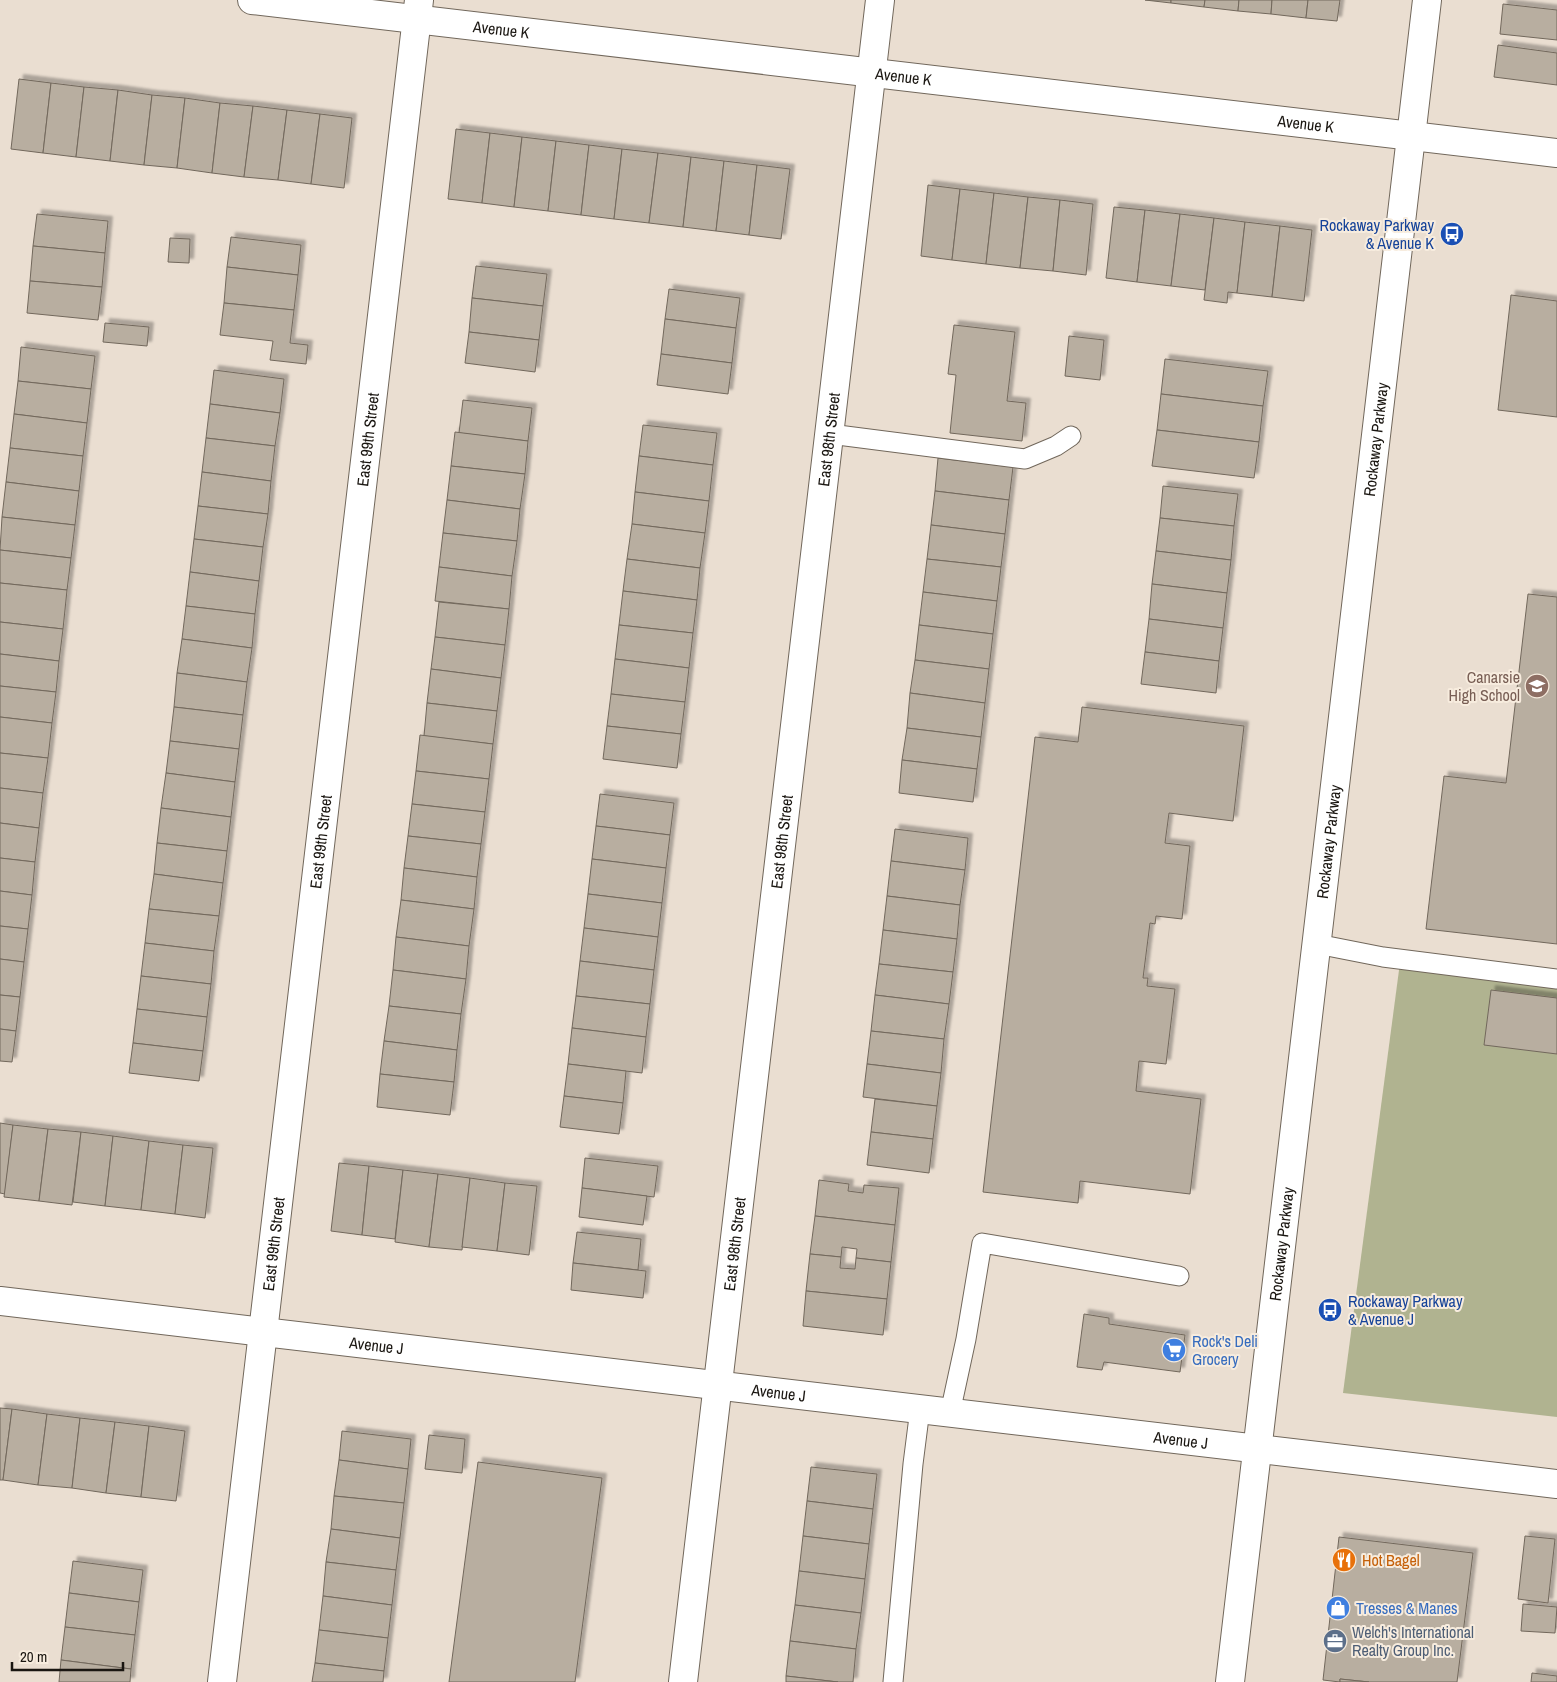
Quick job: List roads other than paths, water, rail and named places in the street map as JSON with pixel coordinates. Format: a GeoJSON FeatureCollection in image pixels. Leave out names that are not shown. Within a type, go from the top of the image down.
{"type":"FeatureCollection","features":[{"type":"Feature","properties":{"kind":"street","name":"Avenue K"},"geometry":{"type":"LineString","coordinates":[[252,0],[418,10],[872,73],[1557,153]]}},
{"type":"Feature","properties":{"kind":"street","name":"East 98th Street"},"geometry":{"type":"LineString","coordinates":[[683,1682],[880,0]]}},
{"type":"Feature","properties":{"kind":"street","name":"Rockaway Parkway"},"geometry":{"type":"LineString","coordinates":[[1230,1682],[1262,1395],[1428,0]]}},
{"type":"Feature","properties":{"kind":"street","name":"East 99th Street"},"geometry":{"type":"LineString","coordinates":[[222,1682],[418,10]]}},
{"type":"Feature","properties":{"kind":"street","name":"Avenue J"},"geometry":{"type":"LineString","coordinates":[[0,1301],[1557,1484]]}},
{"type":"Feature","properties":{"kind":"lane"},"geometry":{"type":"LineString","coordinates":[[830,434],[1025,459],[1056,446],[1071,436]]}},
{"type":"Feature","properties":{"kind":"lane"},"geometry":{"type":"LineString","coordinates":[[1317,944],[1383,957],[1557,980]]}},
{"type":"Feature","properties":{"kind":"lane"},"geometry":{"type":"LineString","coordinates":[[950,1413],[966,1339],[982,1242],[1179,1276]]}},
{"type":"Feature","properties":{"kind":"lane"},"geometry":{"type":"LineString","coordinates":[[893,1682],[912,1474],[920,1409]]}},
{"type":"Feature","properties":{"kind":"place","name":"Rockaway Parkway & Avenue K"},"geometry":{"type":"Point","coordinates":[1452,234]}},
{"type":"Feature","properties":{"kind":"place","name":"Canarsie High School"},"geometry":{"type":"Point","coordinates":[1537,686]}},
{"type":"Feature","properties":{"kind":"place","name":"Rockaway Parkway & Avenue J"},"geometry":{"type":"Point","coordinates":[1330,1310]}},
{"type":"Feature","properties":{"kind":"place","name":"Rock's Deli Grocery"},"geometry":{"type":"Point","coordinates":[1174,1350]}},
{"type":"Feature","properties":{"kind":"place","name":"Hot Bagel"},"geometry":{"type":"Point","coordinates":[1344,1560]}},
{"type":"Feature","properties":{"kind":"place","name":"Tresses & Manes"},"geometry":{"type":"Point","coordinates":[1338,1608]}},
{"type":"Feature","properties":{"kind":"place","name":"Welch's International Realty Group Inc."},"geometry":{"type":"Point","coordinates":[1335,1641]}}]}
